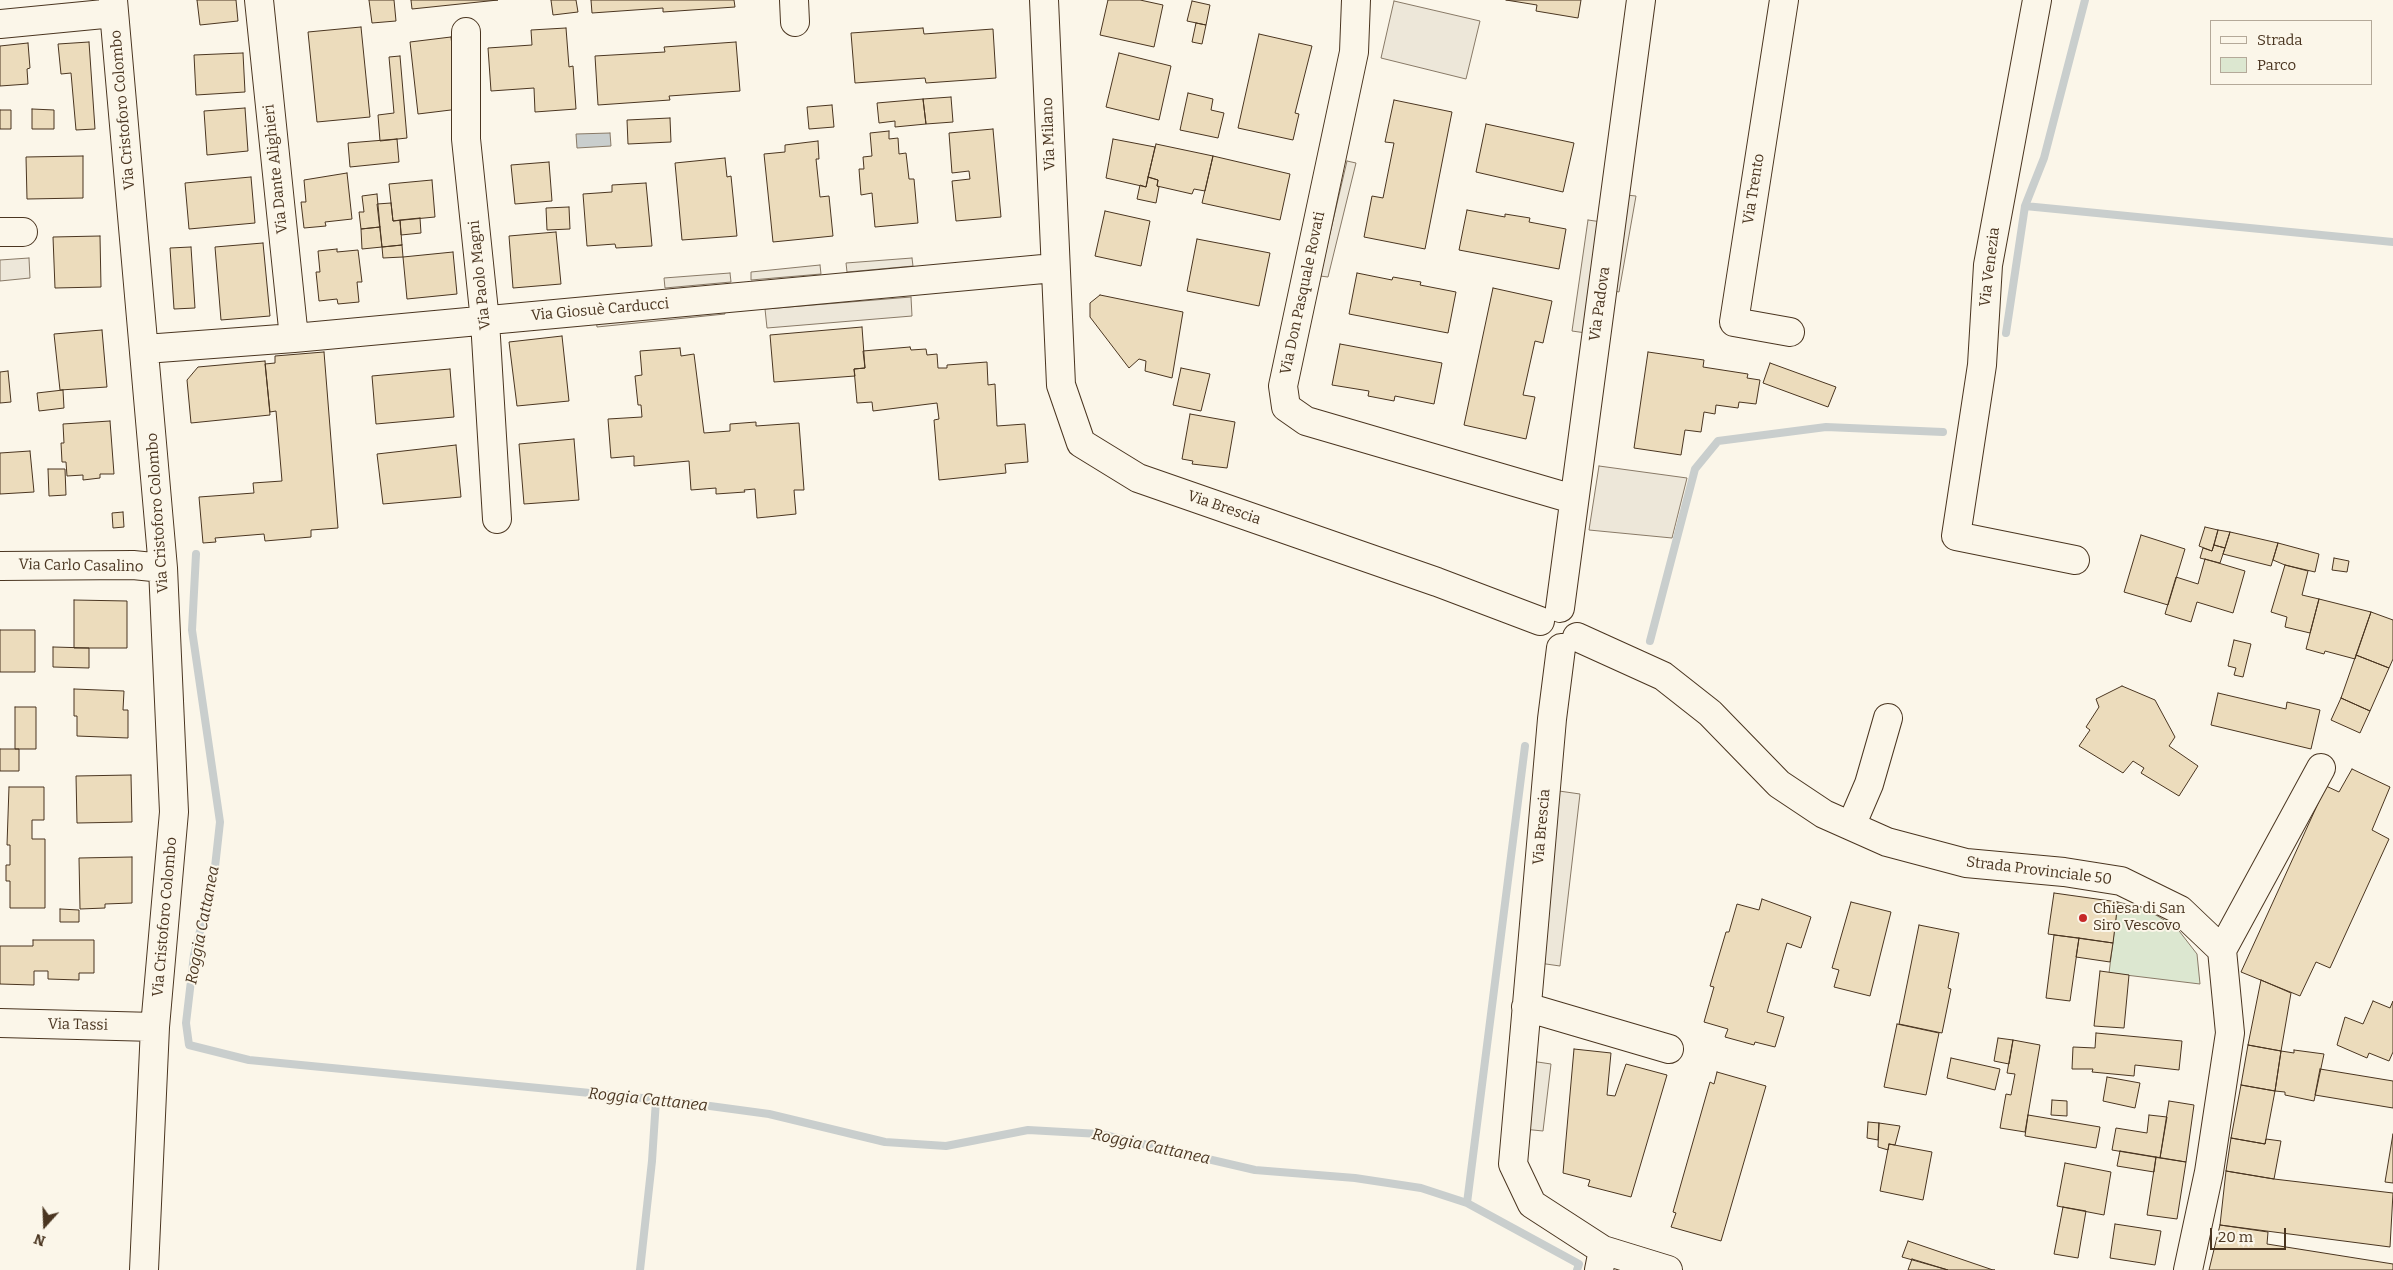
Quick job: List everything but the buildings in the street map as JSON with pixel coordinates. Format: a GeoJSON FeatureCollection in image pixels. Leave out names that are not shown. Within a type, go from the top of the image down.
{"type":"FeatureCollection","features":[{"type":"Feature","properties":{"kind":"street","name":"Via Dante Alighieri"},"geometry":{"type":"LineString","coordinates":[[259,0],[294,338]]}},
{"type":"Feature","properties":{"kind":"street","name":"Via Milano"},"geometry":{"type":"LineString","coordinates":[[1044,0],[1054,268]]}},
{"type":"Feature","properties":{"kind":"street","name":"Via Don Pasquale Rovati"},"geometry":{"type":"LineString","coordinates":[[1356,0],[1354,52],[1283,386],[1286,406],[1306,421],[1573,500]]}},
{"type":"Feature","properties":{"kind":"street","name":"Via Padova"},"geometry":{"type":"LineString","coordinates":[[1550,614],[1573,500],[1641,0]]}},
{"type":"Feature","properties":{"kind":"street","name":"Via Trento"},"geometry":{"type":"LineString","coordinates":[[1784,0],[1734,322],[1790,332]]}},
{"type":"Feature","properties":{"kind":"street","name":"Via Venezia"},"geometry":{"type":"LineString","coordinates":[[2037,0],[1988,265],[1982,365],[1956,536],[2075,560]]}},
{"type":"Feature","properties":{"kind":"street"},"geometry":{"type":"LineString","coordinates":[[0,24],[114,7]]}},
{"type":"Feature","properties":{"kind":"street","name":"Via Cristoforo Colombo"},"geometry":{"type":"LineString","coordinates":[[114,7],[163,568],[174,812],[156,1027],[144,1270]]}},
{"type":"Feature","properties":{"kind":"street","name":"Via Paolo Magni"},"geometry":{"type":"LineString","coordinates":[[466,32],[466,139],[485,320],[497,519]]}},
{"type":"Feature","properties":{"kind":"street","name":"Via Giosuè Carducci"},"geometry":{"type":"LineString","coordinates":[[145,349],[294,338],[1054,268]]}},
{"type":"Feature","properties":{"kind":"street","name":"Via Brescia"},"geometry":{"type":"LineString","coordinates":[[1054,268],[1061,385],[1081,443],[1138,478],[1550,614]]}},
{"type":"Feature","properties":{"kind":"street","name":"Via Carlo Casalino"},"geometry":{"type":"LineString","coordinates":[[0,566],[133,565],[163,568]]}},
{"type":"Feature","properties":{"kind":"street","name":"Strada Provinciale 50"},"geometry":{"type":"LineString","coordinates":[[1550,614],[1540,634],[1543,640],[1554,648],[1569,642],[1663,676],[1710,713],[1779,784],[1824,814],[1887,842],[1966,863],[2064,872],[2121,881],[2180,910],[2222,950]]}},
{"type":"Feature","properties":{"kind":"street","name":"Via Brescia"},"geometry":{"type":"LineString","coordinates":[[1569,642],[1552,719],[1513,1164],[1532,1204],[1601,1260],[1668,1270]]}},
{"type":"Feature","properties":{"kind":"street"},"geometry":{"type":"LineString","coordinates":[[1851,826],[1869,784],[1888,718]]}},
{"type":"Feature","properties":{"kind":"street"},"geometry":{"type":"LineString","coordinates":[[2188,1270],[2209,1172],[2230,1033],[2222,950],[2321,768]]}},
{"type":"Feature","properties":{"kind":"street"},"geometry":{"type":"LineString","coordinates":[[1526,1007],[1669,1049]]}},
{"type":"Feature","properties":{"kind":"street","name":"Via Tassi"},"geometry":{"type":"LineString","coordinates":[[0,1024],[156,1027]]}},
{"type":"Feature","properties":{"kind":"green space"},"geometry":{"type":"Polygon","coordinates":[[[2118,902],[2144,908],[2176,927],[2197,954],[2200,984],[2109,973],[2118,902]]]}},
{"type":"Feature","properties":{"kind":"shaded area"},"geometry":{"type":"Polygon","coordinates":[[[1394,1],[1480,21],[1466,79],[1381,58],[1394,1]]]}},
{"type":"Feature","properties":{"kind":"shaded area"},"geometry":{"type":"Polygon","coordinates":[[[610,133],[611,146],[577,148],[576,134],[610,133]]]}},
{"type":"Feature","properties":{"kind":"shaded area"},"geometry":{"type":"Polygon","coordinates":[[[1347,161],[1356,163],[1328,277],[1320,276],[1347,161]]]}},
{"type":"Feature","properties":{"kind":"shaded area"},"geometry":{"type":"Polygon","coordinates":[[[1626,195],[1636,196],[1619,292],[1610,290],[1626,195]]]}},
{"type":"Feature","properties":{"kind":"shaded area"},"geometry":{"type":"Polygon","coordinates":[[[1588,220],[1602,222],[1586,333],[1572,331],[1588,220]]]}},
{"type":"Feature","properties":{"kind":"shaded area"},"geometry":{"type":"Polygon","coordinates":[[[29,258],[30,278],[0,281],[0,260],[29,258]]]}},
{"type":"Feature","properties":{"kind":"shaded area"},"geometry":{"type":"Polygon","coordinates":[[[912,258],[913,266],[847,272],[846,263],[912,258]]]}},
{"type":"Feature","properties":{"kind":"shaded area"},"geometry":{"type":"Polygon","coordinates":[[[820,265],[821,274],[751,280],[751,272],[820,265]]]}},
{"type":"Feature","properties":{"kind":"shaded area"},"geometry":{"type":"Polygon","coordinates":[[[730,273],[731,282],[665,288],[664,278],[730,273]]]}},
{"type":"Feature","properties":{"kind":"shaded area"},"geometry":{"type":"Polygon","coordinates":[[[911,297],[912,316],[767,328],[765,309],[911,297]]]}},
{"type":"Feature","properties":{"kind":"shaded area"},"geometry":{"type":"Polygon","coordinates":[[[724,306],[725,314],[597,327],[596,319],[724,306]]]}},
{"type":"Feature","properties":{"kind":"shaded area"},"geometry":{"type":"Polygon","coordinates":[[[1599,466],[1687,478],[1672,538],[1589,530],[1599,466]]]}},
{"type":"Feature","properties":{"kind":"shaded area"},"geometry":{"type":"Polygon","coordinates":[[[1559,791],[1580,794],[1560,966],[1539,963],[1559,791]]]}},
{"type":"Feature","properties":{"kind":"shaded area"},"geometry":{"type":"Polygon","coordinates":[[[1531,1061],[1551,1064],[1543,1131],[1523,1129],[1531,1061]]]}},
{"type":"Feature","properties":{"kind":"waterway"},"geometry":{"type":"LineString","coordinates":[[2025,206],[2044,158],[2085,0]]}},
{"type":"Feature","properties":{"kind":"waterway"},"geometry":{"type":"LineString","coordinates":[[2006,333],[2025,206],[2393,242]]}},
{"type":"Feature","properties":{"kind":"waterway"},"geometry":{"type":"LineString","coordinates":[[1650,641],[1695,469],[1718,441],[1826,427],[1943,432]]}},
{"type":"Feature","properties":{"kind":"waterway","name":"Roggia Cattanea"},"geometry":{"type":"LineString","coordinates":[[196,554],[192,630],[220,822],[214,876],[194,955],[186,1023],[189,1045],[249,1060],[673,1101],[769,1114],[885,1142],[946,1146],[1028,1130],[1100,1134],[1255,1170],[1355,1178],[1421,1188],[1467,1203],[1579,1264],[1577,1270]]}},
{"type":"Feature","properties":{"kind":"waterway"},"geometry":{"type":"LineString","coordinates":[[1467,1203],[1525,746]]}},
{"type":"Feature","properties":{"kind":"waterway"},"geometry":{"type":"LineString","coordinates":[[640,1270],[652,1161],[656,1100]]}},
{"type":"Feature","properties":{"kind":"place","name":"Chiesa di San Siro Vescovo"},"geometry":{"type":"Point","coordinates":[2083,918]}}]}
